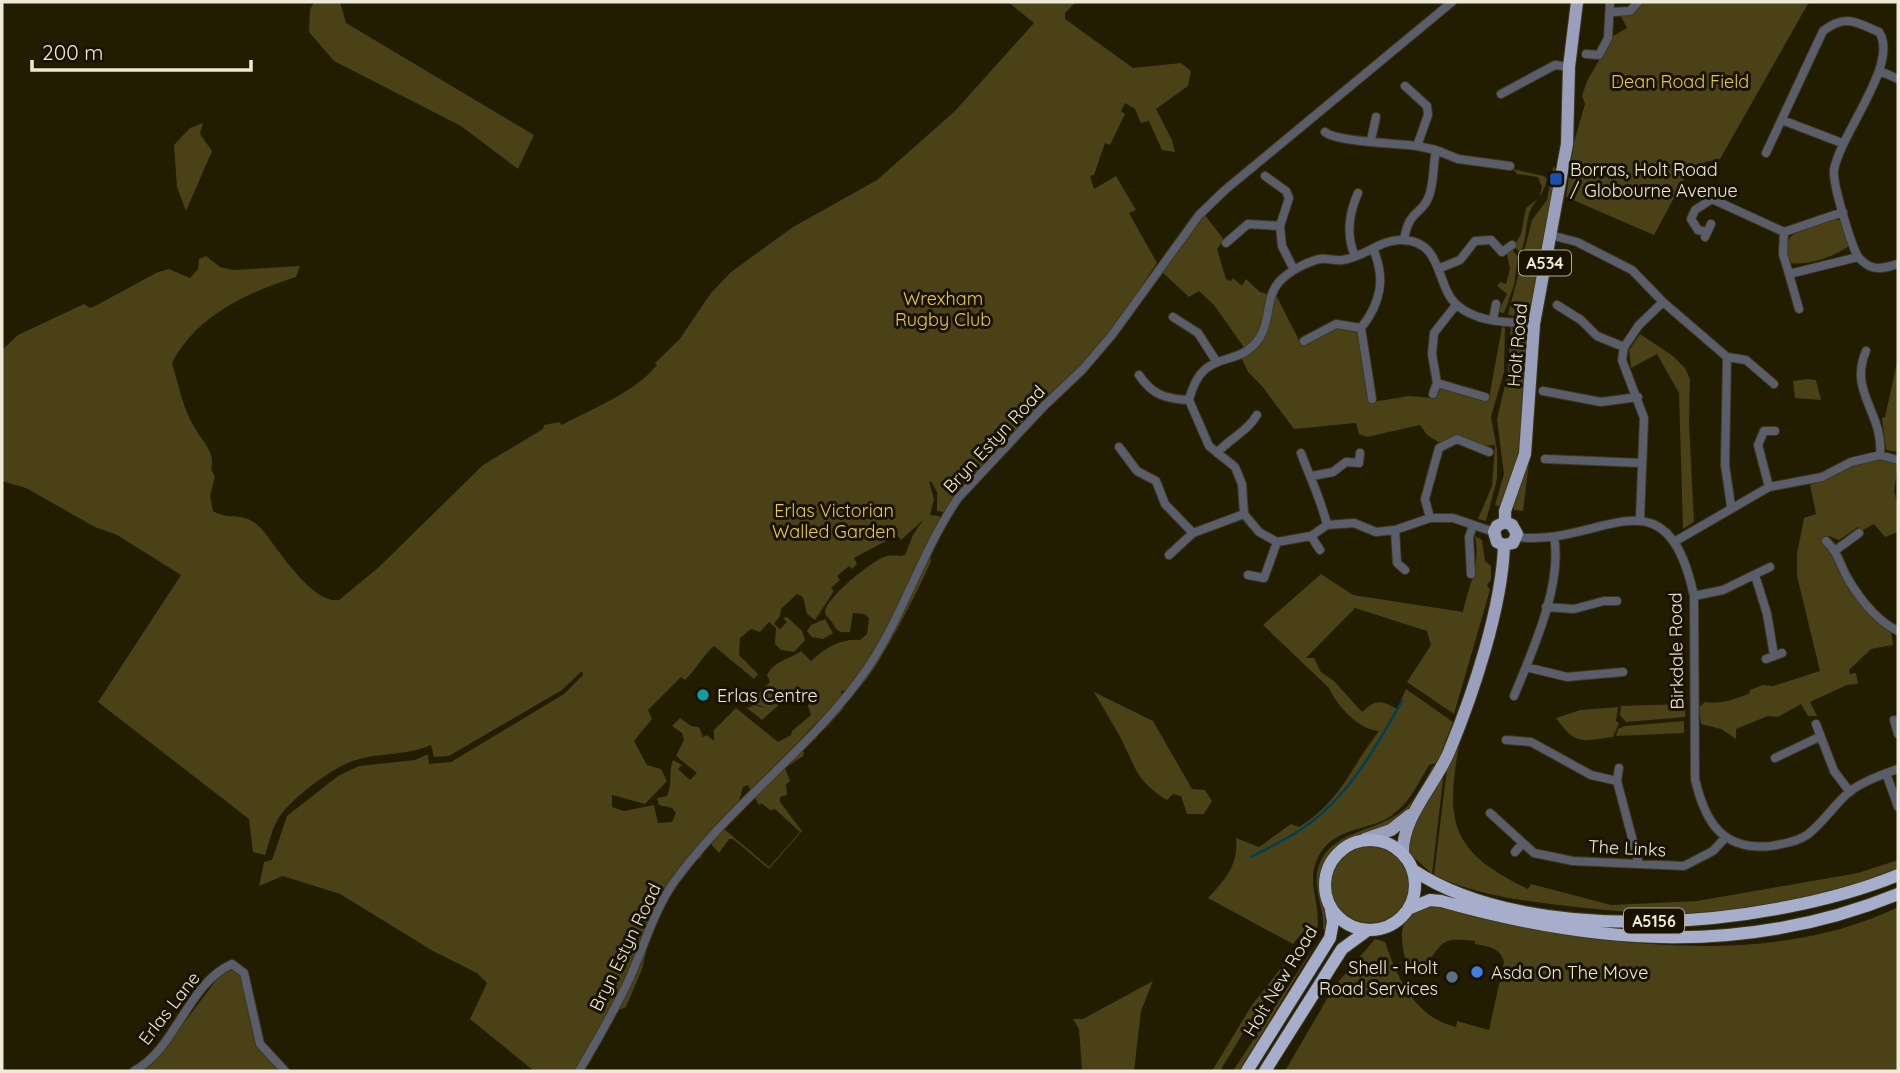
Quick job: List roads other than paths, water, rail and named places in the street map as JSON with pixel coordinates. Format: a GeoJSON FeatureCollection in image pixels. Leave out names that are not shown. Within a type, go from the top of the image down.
{"type":"FeatureCollection","features":[{"type":"Feature","properties":{"kind":"highway"},"geometry":{"type":"LineString","coordinates":[[1366,839],[1386,842],[1403,853],[1413,870],[1415,890],[1408,909],[1390,925],[1368,930],[1346,923],[1330,906],[1325,894],[1327,869],[1342,849],[1366,839]]}},
{"type":"Feature","properties":{"kind":"highway","name":"A5156"},"geometry":{"type":"LineString","coordinates":[[1413,870],[1451,891],[1481,900],[1565,917],[1611,921],[1746,915],[1797,907],[1861,890],[1898,875]]}},
{"type":"Feature","properties":{"kind":"highway","name":"A5156"},"geometry":{"type":"LineString","coordinates":[[1408,909],[1430,900],[1441,901],[1526,924],[1575,932],[1685,940],[1736,936],[1793,927],[1898,894]]}},
{"type":"Feature","properties":{"kind":"highway","name":"Holt New Road"},"geometry":{"type":"LineString","coordinates":[[1247,1071],[1269,1031],[1330,937],[1333,922],[1330,906]]}},
{"type":"Feature","properties":{"kind":"highway","name":"Holt New Road"},"geometry":{"type":"LineString","coordinates":[[1265,1071],[1342,949],[1368,930]]}},
{"type":"Feature","properties":{"kind":"main road","name":"Holt Road"},"geometry":{"type":"LineString","coordinates":[[1505,522],[1505,511],[1525,454],[1534,324],[1567,144],[1569,67],[1577,2]]}},
{"type":"Feature","properties":{"kind":"main road"},"geometry":{"type":"LineString","coordinates":[[1505,522],[1515,527],[1517,537],[1513,543],[1504,545],[1497,542],[1494,532],[1497,526],[1505,522]]}},
{"type":"Feature","properties":{"kind":"main road"},"geometry":{"type":"LineString","coordinates":[[1403,853],[1405,831],[1449,753],[1472,687],[1503,578],[1504,545]]}},
{"type":"Feature","properties":{"kind":"main road"},"geometry":{"type":"LineString","coordinates":[[1366,839],[1391,830],[1421,804]]}},
{"type":"Feature","properties":{"kind":"street","name":"Bryn Estyn Road"},"geometry":{"type":"LineString","coordinates":[[579,1071],[625,988],[673,884],[722,827],[843,701],[869,666],[901,612],[944,519],[958,498],[1112,335],[1199,215],[1452,2]]}},
{"type":"Feature","properties":{"kind":"street"},"geometry":{"type":"LineString","coordinates":[[1586,54],[1599,55],[1608,38],[1612,12],[1610,2]]}},
{"type":"Feature","properties":{"kind":"street"},"geometry":{"type":"LineString","coordinates":[[1612,12],[1630,11],[1638,2]]}},
{"type":"Feature","properties":{"kind":"street"},"geometry":{"type":"LineString","coordinates":[[1765,147],[1782,120],[1823,32],[1837,21],[1852,20],[1879,32],[1886,50],[1880,71],[1842,143],[1833,173],[1858,257],[1870,267],[1880,269],[1898,264]]}},
{"type":"Feature","properties":{"kind":"street"},"geometry":{"type":"LineString","coordinates":[[1501,94],[1514,92],[1528,77],[1555,65],[1569,67]]}},
{"type":"Feature","properties":{"kind":"street"},"geometry":{"type":"LineString","coordinates":[[1880,71],[1898,79]]}},
{"type":"Feature","properties":{"kind":"street"},"geometry":{"type":"LineString","coordinates":[[1405,87],[1427,106],[1428,115],[1417,145]]}},
{"type":"Feature","properties":{"kind":"street"},"geometry":{"type":"LineString","coordinates":[[1371,139],[1376,117]]}},
{"type":"Feature","properties":{"kind":"street"},"geometry":{"type":"LineString","coordinates":[[1782,120],[1842,143]]}},
{"type":"Feature","properties":{"kind":"street"},"geometry":{"type":"LineString","coordinates":[[1329,137],[1417,145],[1465,160],[1504,168]]}},
{"type":"Feature","properties":{"kind":"street"},"geometry":{"type":"LineString","coordinates":[[1404,240],[1407,222],[1424,206],[1430,194],[1436,150]]}},
{"type":"Feature","properties":{"kind":"street"},"geometry":{"type":"LineString","coordinates":[[1265,176],[1272,185],[1286,191],[1289,198],[1280,226],[1282,246],[1294,270]]}},
{"type":"Feature","properties":{"kind":"street"},"geometry":{"type":"LineString","coordinates":[[1343,199],[1356,197],[1349,244],[1355,256]]}},
{"type":"Feature","properties":{"kind":"street"},"geometry":{"type":"LineString","coordinates":[[1707,231],[1698,230],[1691,219],[1695,210],[1712,199],[1784,232],[1843,212]]}},
{"type":"Feature","properties":{"kind":"street"},"geometry":{"type":"LineString","coordinates":[[1226,243],[1233,232],[1256,223],[1280,226]]}},
{"type":"Feature","properties":{"kind":"street"},"geometry":{"type":"LineString","coordinates":[[1784,232],[1783,254],[1799,309]]}},
{"type":"Feature","properties":{"kind":"street"},"geometry":{"type":"LineString","coordinates":[[1550,235],[1577,242],[1632,270],[1663,302],[1727,357],[1746,360],[1774,384]]}},
{"type":"Feature","properties":{"kind":"street"},"geometry":{"type":"LineString","coordinates":[[1494,532],[1452,518],[1430,518],[1395,530],[1376,532],[1354,523],[1327,525],[1311,536],[1277,542],[1259,532],[1244,514],[1242,484],[1235,467],[1209,446],[1189,400],[1200,372],[1216,361],[1248,350],[1265,329],[1271,293],[1294,270],[1321,259],[1342,261],[1404,240],[1429,251],[1440,268],[1456,305],[1480,318],[1534,324]]}},
{"type":"Feature","properties":{"kind":"street"},"geometry":{"type":"LineString","coordinates":[[1440,268],[1460,260],[1475,241],[1491,240],[1503,256],[1512,245]]}},
{"type":"Feature","properties":{"kind":"street"},"geometry":{"type":"LineString","coordinates":[[1372,399],[1361,328],[1370,317],[1382,281],[1381,266],[1373,249]]}},
{"type":"Feature","properties":{"kind":"street"},"geometry":{"type":"LineString","coordinates":[[1788,274],[1858,257]]}},
{"type":"Feature","properties":{"kind":"street"},"geometry":{"type":"LineString","coordinates":[[1517,537],[1554,537],[1640,519],[1644,418],[1638,397],[1625,371],[1624,346],[1639,325],[1663,302]]}},
{"type":"Feature","properties":{"kind":"street"},"geometry":{"type":"LineString","coordinates":[[1493,320],[1496,304]]}},
{"type":"Feature","properties":{"kind":"street"},"geometry":{"type":"LineString","coordinates":[[1433,394],[1437,383],[1432,354],[1434,333],[1456,305]]}},
{"type":"Feature","properties":{"kind":"street"},"geometry":{"type":"LineString","coordinates":[[1557,305],[1597,336],[1624,346]]}},
{"type":"Feature","properties":{"kind":"street"},"geometry":{"type":"LineString","coordinates":[[1173,317],[1198,333],[1216,361]]}},
{"type":"Feature","properties":{"kind":"street"},"geometry":{"type":"LineString","coordinates":[[1304,341],[1336,324],[1361,328]]}},
{"type":"Feature","properties":{"kind":"street"},"geometry":{"type":"LineString","coordinates":[[1866,351],[1858,376],[1879,429],[1880,455]]}},
{"type":"Feature","properties":{"kind":"street"},"geometry":{"type":"LineString","coordinates":[[1727,357],[1725,465],[1731,506]]}},
{"type":"Feature","properties":{"kind":"street"},"geometry":{"type":"LineString","coordinates":[[1139,375],[1148,388],[1158,395],[1189,400]]}},
{"type":"Feature","properties":{"kind":"street"},"geometry":{"type":"LineString","coordinates":[[1762,387],[1766,377]]}},
{"type":"Feature","properties":{"kind":"street"},"geometry":{"type":"LineString","coordinates":[[1437,383],[1485,397]]}},
{"type":"Feature","properties":{"kind":"street"},"geometry":{"type":"LineString","coordinates":[[1543,391],[1601,402],[1638,397]]}},
{"type":"Feature","properties":{"kind":"street"},"geometry":{"type":"LineString","coordinates":[[1217,453],[1230,439],[1245,431],[1257,415]]}},
{"type":"Feature","properties":{"kind":"street"},"geometry":{"type":"LineString","coordinates":[[1769,487],[1758,445],[1764,431],[1775,430]]}},
{"type":"Feature","properties":{"kind":"street"},"geometry":{"type":"LineString","coordinates":[[1430,518],[1425,499],[1439,448],[1457,439],[1489,452]]}},
{"type":"Feature","properties":{"kind":"street"},"geometry":{"type":"LineString","coordinates":[[1431,442],[1439,448]]}},
{"type":"Feature","properties":{"kind":"street"},"geometry":{"type":"LineString","coordinates":[[1119,447],[1137,471],[1156,481],[1165,504],[1193,533]]}},
{"type":"Feature","properties":{"kind":"street"},"geometry":{"type":"LineString","coordinates":[[1301,453],[1327,525]]}},
{"type":"Feature","properties":{"kind":"street"},"geometry":{"type":"LineString","coordinates":[[1311,476],[1333,472],[1346,462],[1363,464],[1360,453]]}},
{"type":"Feature","properties":{"kind":"street"},"geometry":{"type":"LineString","coordinates":[[1674,542],[1731,506],[1769,487],[1822,477],[1851,462],[1880,455],[1898,460]]}},
{"type":"Feature","properties":{"kind":"street"},"geometry":{"type":"LineString","coordinates":[[1550,462],[1643,463]]}},
{"type":"Feature","properties":{"kind":"street"},"geometry":{"type":"LineString","coordinates":[[1169,555],[1193,533],[1244,514]]}},
{"type":"Feature","properties":{"kind":"street","name":"Birkdale Road"},"geometry":{"type":"LineString","coordinates":[[1640,519],[1655,523],[1674,542],[1689,575],[1694,596],[1696,646],[1693,720],[1695,779],[1700,803],[1725,838]]}},
{"type":"Feature","properties":{"kind":"street"},"geometry":{"type":"LineString","coordinates":[[1471,574],[1472,553],[1469,537],[1473,526]]}},
{"type":"Feature","properties":{"kind":"street"},"geometry":{"type":"LineString","coordinates":[[1395,530],[1397,563],[1405,570]]}},
{"type":"Feature","properties":{"kind":"street"},"geometry":{"type":"LineString","coordinates":[[1836,550],[1859,533]]}},
{"type":"Feature","properties":{"kind":"street"},"geometry":{"type":"LineString","coordinates":[[1311,536],[1320,550]]}},
{"type":"Feature","properties":{"kind":"street"},"geometry":{"type":"LineString","coordinates":[[1514,696],[1546,607],[1558,555],[1554,537]]}},
{"type":"Feature","properties":{"kind":"street"},"geometry":{"type":"LineString","coordinates":[[1826,541],[1836,550],[1849,581],[1874,614],[1898,631]]}},
{"type":"Feature","properties":{"kind":"street"},"geometry":{"type":"LineString","coordinates":[[1248,575],[1267,582],[1277,542]]}},
{"type":"Feature","properties":{"kind":"street"},"geometry":{"type":"LineString","coordinates":[[1387,565],[1397,563]]}},
{"type":"Feature","properties":{"kind":"street"},"geometry":{"type":"LineString","coordinates":[[1694,596],[1723,590],[1770,567]]}},
{"type":"Feature","properties":{"kind":"street"},"geometry":{"type":"LineString","coordinates":[[1755,575],[1767,614],[1774,656]]}},
{"type":"Feature","properties":{"kind":"street"},"geometry":{"type":"LineString","coordinates":[[1546,607],[1574,608],[1617,601]]}},
{"type":"Feature","properties":{"kind":"street"},"geometry":{"type":"LineString","coordinates":[[1526,667],[1567,677],[1623,672]]}},
{"type":"Feature","properties":{"kind":"street"},"geometry":{"type":"LineString","coordinates":[[1892,719],[1898,734]]}},
{"type":"Feature","properties":{"kind":"street"},"geometry":{"type":"LineString","coordinates":[[1816,724],[1834,771],[1850,792]]}},
{"type":"Feature","properties":{"kind":"street"},"geometry":{"type":"LineString","coordinates":[[1774,758],[1819,737]]}},
{"type":"Feature","properties":{"kind":"street"},"geometry":{"type":"LineString","coordinates":[[1506,740],[1531,742],[1580,770],[1617,781]]}},
{"type":"Feature","properties":{"kind":"street"},"geometry":{"type":"LineString","coordinates":[[1619,768],[1617,781],[1639,864]]}},
{"type":"Feature","properties":{"kind":"street"},"geometry":{"type":"LineString","coordinates":[[1725,838],[1741,846],[1784,844],[1804,836],[1850,792],[1898,769]]}},
{"type":"Feature","properties":{"kind":"street"},"geometry":{"type":"LineString","coordinates":[[1886,773],[1898,807]]}},
{"type":"Feature","properties":{"kind":"street","name":"The Links"},"geometry":{"type":"LineString","coordinates":[[1495,815],[1534,853],[1573,861],[1684,866],[1713,851],[1725,838]]}},
{"type":"Feature","properties":{"kind":"street"},"geometry":{"type":"LineString","coordinates":[[1514,852],[1522,844]]}},
{"type":"Feature","properties":{"kind":"street","name":"Erlas Lane"},"geometry":{"type":"LineString","coordinates":[[134,1071],[156,1052],[211,978],[232,964],[244,973],[260,1044],[285,1071]]}},
{"type":"Feature","properties":{"kind":"waterway"},"geometry":{"type":"LineString","coordinates":[[1251,857],[1303,828],[1334,802],[1360,770],[1402,701]]}},
{"type":"Feature","properties":{"kind":"place","name":"Borras, Holt Road / Globourne Avenue"},"geometry":{"type":"Point","coordinates":[1556,179]}},
{"type":"Feature","properties":{"kind":"place","name":"Erlas Centre"},"geometry":{"type":"Point","coordinates":[703,695]}},
{"type":"Feature","properties":{"kind":"place","name":"Asda On The Move"},"geometry":{"type":"Point","coordinates":[1477,972]}},
{"type":"Feature","properties":{"kind":"place","name":"Shell - Holt Road Services"},"geometry":{"type":"Point","coordinates":[1452,977]}},
{"type":"Feature","properties":{"kind":"park label","name":"Dean Road Field"},"geometry":{"type":"Point","coordinates":[1680,81]}},
{"type":"Feature","properties":{"kind":"park label","name":"Wrexham Rugby Club"},"geometry":{"type":"Point","coordinates":[943,308]}},
{"type":"Feature","properties":{"kind":"park label","name":"Erlas Victorian Walled Garden"},"geometry":{"type":"Point","coordinates":[834,520]}}]}
